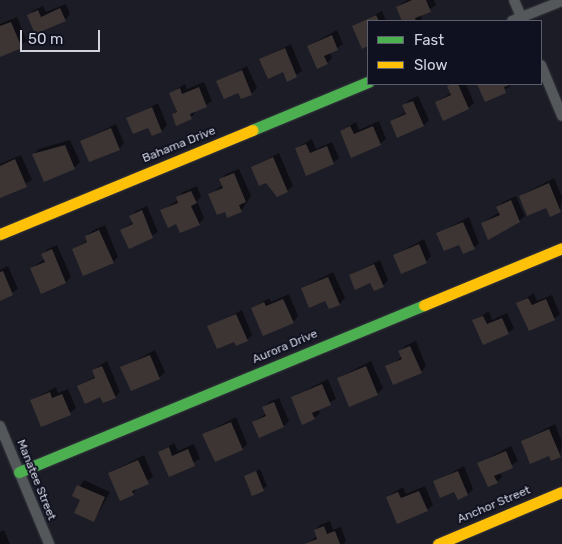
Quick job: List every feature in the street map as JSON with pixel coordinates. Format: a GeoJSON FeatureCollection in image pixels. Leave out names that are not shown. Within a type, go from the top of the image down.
{"type":"FeatureCollection","features":[{"type":"Feature","properties":{"kind":"street"},"geometry":{"type":"LineString","coordinates":[[514,0],[519,20],[562,0]]}},
{"type":"Feature","properties":{"kind":"street"},"geometry":{"type":"LineString","coordinates":[[542,67],[562,116]]}},
{"type":"Feature","properties":{"kind":"street","name":"Bahama Drive"},"geometry":{"type":"LineString","coordinates":[[0,234],[367,82]]}},
{"type":"Feature","properties":{"kind":"street","name":"Aurora Drive"},"geometry":{"type":"LineString","coordinates":[[19,472],[562,248]]}},
{"type":"Feature","properties":{"kind":"street","name":"Manatee Street"},"geometry":{"type":"LineString","coordinates":[[0,426],[49,544]]}},
{"type":"Feature","properties":{"kind":"street","name":"Anchor Street"},"geometry":{"type":"LineString","coordinates":[[438,544],[562,492]]}},
{"type":"Feature","properties":{"kind":"building"},"geometry":{"type":"Polygon","coordinates":[[[412,0],[426,0],[431,12],[415,18],[416,20],[402,20],[396,7],[412,0]]]}},
{"type":"Feature","properties":{"kind":"building"},"geometry":{"type":"Polygon","coordinates":[[[60,8],[66,21],[35,34],[27,15],[38,10],[41,17],[60,8]]]}},
{"type":"Feature","properties":{"kind":"building"},"geometry":{"type":"Polygon","coordinates":[[[376,15],[378,20],[367,20],[367,46],[362,49],[352,26],[376,15]]]}},
{"type":"Feature","properties":{"kind":"building"},"geometry":{"type":"Polygon","coordinates":[[[11,22],[22,48],[0,57],[0,26],[11,22]]]}},
{"type":"Feature","properties":{"kind":"building"},"geometry":{"type":"Polygon","coordinates":[[[332,35],[338,50],[324,56],[328,64],[317,69],[307,46],[332,35]]]}},
{"type":"Feature","properties":{"kind":"building"},"geometry":{"type":"Polygon","coordinates":[[[285,48],[297,77],[287,82],[283,72],[268,79],[259,59],[285,48]]]}},
{"type":"Feature","properties":{"kind":"building"},"geometry":{"type":"Polygon","coordinates":[[[242,70],[252,95],[241,99],[238,93],[224,99],[216,81],[242,70]]]}},
{"type":"Feature","properties":{"kind":"building"},"geometry":{"type":"Polygon","coordinates":[[[458,85],[469,109],[443,121],[435,102],[451,95],[447,86],[458,85]]]}},
{"type":"Feature","properties":{"kind":"building"},"geometry":{"type":"Polygon","coordinates":[[[477,85],[509,85],[504,87],[506,93],[485,102],[477,85]]]}},
{"type":"Feature","properties":{"kind":"building"},"geometry":{"type":"Polygon","coordinates":[[[199,87],[207,107],[190,114],[192,119],[176,126],[172,114],[177,112],[169,93],[180,88],[182,94],[199,87]]]}},
{"type":"Feature","properties":{"kind":"building"},"geometry":{"type":"Polygon","coordinates":[[[413,101],[424,126],[397,138],[390,121],[406,114],[402,105],[413,101]]]}},
{"type":"Feature","properties":{"kind":"building"},"geometry":{"type":"Polygon","coordinates":[[[152,107],[162,132],[152,136],[148,128],[133,134],[126,118],[152,107]]]}},
{"type":"Feature","properties":{"kind":"building"},"geometry":{"type":"Polygon","coordinates":[[[350,126],[354,134],[373,126],[381,145],[351,158],[340,131],[350,126]]]}},
{"type":"Feature","properties":{"kind":"building"},"geometry":{"type":"Polygon","coordinates":[[[111,128],[120,150],[89,162],[80,141],[111,128]]]}},
{"type":"Feature","properties":{"kind":"building"},"geometry":{"type":"Polygon","coordinates":[[[306,144],[310,153],[327,146],[334,164],[306,176],[295,148],[306,144]]]}},
{"type":"Feature","properties":{"kind":"building"},"geometry":{"type":"Polygon","coordinates":[[[65,145],[75,169],[44,182],[32,154],[65,145]]]}},
{"type":"Feature","properties":{"kind":"building"},"geometry":{"type":"Polygon","coordinates":[[[273,157],[288,192],[277,197],[266,183],[259,186],[251,167],[273,157]]]}},
{"type":"Feature","properties":{"kind":"building"},"geometry":{"type":"Polygon","coordinates":[[[15,159],[27,187],[0,198],[0,166],[15,159]]]}},
{"type":"Feature","properties":{"kind":"building"},"geometry":{"type":"Polygon","coordinates":[[[234,173],[246,202],[239,205],[242,212],[227,218],[225,212],[217,215],[208,194],[223,188],[219,179],[234,173]]]}},
{"type":"Feature","properties":{"kind":"building"},"geometry":{"type":"Polygon","coordinates":[[[549,183],[561,212],[550,217],[546,208],[527,216],[519,196],[549,183]]]}},
{"type":"Feature","properties":{"kind":"building"},"geometry":{"type":"Polygon","coordinates":[[[191,191],[197,203],[191,206],[200,225],[180,233],[176,224],[168,228],[160,210],[178,203],[176,197],[191,191]]]}},
{"type":"Feature","properties":{"kind":"building"},"geometry":{"type":"Polygon","coordinates":[[[511,200],[520,222],[488,240],[481,223],[500,215],[496,207],[511,200]]]}},
{"type":"Feature","properties":{"kind":"building"},"geometry":{"type":"Polygon","coordinates":[[[142,210],[153,238],[129,249],[120,230],[133,224],[129,216],[142,210]]]}},
{"type":"Feature","properties":{"kind":"building"},"geometry":{"type":"Polygon","coordinates":[[[463,222],[475,249],[463,254],[459,245],[444,251],[436,233],[463,222]]]}},
{"type":"Feature","properties":{"kind":"building"},"geometry":{"type":"Polygon","coordinates":[[[99,230],[114,263],[83,276],[72,249],[87,242],[85,236],[99,230]]]}},
{"type":"Feature","properties":{"kind":"building"},"geometry":{"type":"Polygon","coordinates":[[[419,244],[427,263],[401,274],[393,255],[419,244]]]}},
{"type":"Feature","properties":{"kind":"building"},"geometry":{"type":"Polygon","coordinates":[[[52,249],[66,283],[41,294],[30,268],[45,262],[41,254],[52,249]]]}},
{"type":"Feature","properties":{"kind":"building"},"geometry":{"type":"Polygon","coordinates":[[[374,264],[384,287],[374,291],[370,283],[355,290],[349,275],[374,264]]]}},
{"type":"Feature","properties":{"kind":"building"},"geometry":{"type":"Polygon","coordinates":[[[3,271],[13,295],[0,301],[0,272],[3,271]]]}},
{"type":"Feature","properties":{"kind":"building"},"geometry":{"type":"Polygon","coordinates":[[[328,277],[340,305],[329,309],[325,301],[309,308],[301,288],[328,277]]]}},
{"type":"Feature","properties":{"kind":"building"},"geometry":{"type":"Polygon","coordinates":[[[528,298],[532,305],[546,299],[555,320],[529,331],[516,303],[528,298]]]}},
{"type":"Feature","properties":{"kind":"building"},"geometry":{"type":"Polygon","coordinates":[[[283,299],[294,323],[263,336],[251,308],[264,302],[266,306],[283,299]]]}},
{"type":"Feature","properties":{"kind":"building"},"geometry":{"type":"Polygon","coordinates":[[[236,314],[248,341],[236,346],[234,342],[217,349],[207,326],[236,314]]]}},
{"type":"Feature","properties":{"kind":"building"},"geometry":{"type":"Polygon","coordinates":[[[483,316],[487,324],[502,318],[509,334],[483,345],[472,320],[483,316]]]}},
{"type":"Feature","properties":{"kind":"building"},"geometry":{"type":"Polygon","coordinates":[[[410,346],[422,373],[393,385],[385,366],[402,359],[398,351],[410,346]]]}},
{"type":"Feature","properties":{"kind":"building"},"geometry":{"type":"Polygon","coordinates":[[[150,355],[160,379],[131,391],[120,367],[150,355]]]}},
{"type":"Feature","properties":{"kind":"building"},"geometry":{"type":"Polygon","coordinates":[[[102,366],[116,398],[103,403],[100,397],[85,404],[77,386],[95,378],[92,370],[102,366]]]}},
{"type":"Feature","properties":{"kind":"building"},"geometry":{"type":"Polygon","coordinates":[[[366,366],[378,395],[349,407],[337,378],[366,366]]]}},
{"type":"Feature","properties":{"kind":"building"},"geometry":{"type":"Polygon","coordinates":[[[322,384],[331,405],[312,413],[315,419],[302,425],[291,397],[322,384]]]}},
{"type":"Feature","properties":{"kind":"building"},"geometry":{"type":"Polygon","coordinates":[[[50,392],[52,398],[62,394],[71,415],[41,427],[30,400],[50,392]]]}},
{"type":"Feature","properties":{"kind":"building"},"geometry":{"type":"Polygon","coordinates":[[[274,402],[284,427],[259,438],[252,422],[266,416],[262,407],[274,402]]]}},
{"type":"Feature","properties":{"kind":"building"},"geometry":{"type":"Polygon","coordinates":[[[231,422],[243,450],[215,462],[202,434],[231,422]]]}},
{"type":"Feature","properties":{"kind":"building"},"geometry":{"type":"Polygon","coordinates":[[[549,429],[561,457],[551,461],[549,456],[530,464],[521,441],[549,429]]]}},
{"type":"Feature","properties":{"kind":"building"},"geometry":{"type":"Polygon","coordinates":[[[169,447],[172,456],[188,449],[195,466],[169,477],[158,452],[169,447]]]}},
{"type":"Feature","properties":{"kind":"building"},"geometry":{"type":"Polygon","coordinates":[[[506,451],[513,468],[494,476],[498,483],[488,487],[477,463],[506,451]]]}},
{"type":"Feature","properties":{"kind":"building"},"geometry":{"type":"Polygon","coordinates":[[[138,460],[149,484],[132,491],[134,495],[120,501],[108,473],[138,460]]]}},
{"type":"Feature","properties":{"kind":"building"},"geometry":{"type":"Polygon","coordinates":[[[256,471],[264,491],[252,496],[244,476],[256,471]]]}},
{"type":"Feature","properties":{"kind":"building"},"geometry":{"type":"Polygon","coordinates":[[[458,471],[468,495],[458,500],[454,492],[440,498],[433,481],[458,471]]]}},
{"type":"Feature","properties":{"kind":"building"},"geometry":{"type":"Polygon","coordinates":[[[77,485],[105,497],[94,522],[74,513],[80,500],[72,496],[77,485]]]}},
{"type":"Feature","properties":{"kind":"building"},"geometry":{"type":"Polygon","coordinates":[[[419,491],[428,511],[397,524],[386,497],[398,492],[401,498],[419,491]]]}},
{"type":"Feature","properties":{"kind":"building"},"geometry":{"type":"Polygon","coordinates":[[[324,526],[327,534],[335,531],[340,544],[304,544],[317,539],[314,530],[324,526]]]}},
{"type":"Feature","properties":{"kind":"traffic: fast"},"geometry":{"type":"LineString","coordinates":[[252,130],[367,82]]}},
{"type":"Feature","properties":{"kind":"traffic: fast"},"geometry":{"type":"LineString","coordinates":[[19,472],[424,305]]}},
{"type":"Feature","properties":{"kind":"traffic: slow"},"geometry":{"type":"LineString","coordinates":[[0,234],[252,130]]}},
{"type":"Feature","properties":{"kind":"traffic: slow"},"geometry":{"type":"LineString","coordinates":[[424,305],[562,248]]}},
{"type":"Feature","properties":{"kind":"traffic: slow"},"geometry":{"type":"LineString","coordinates":[[438,544],[562,492]]}}]}
